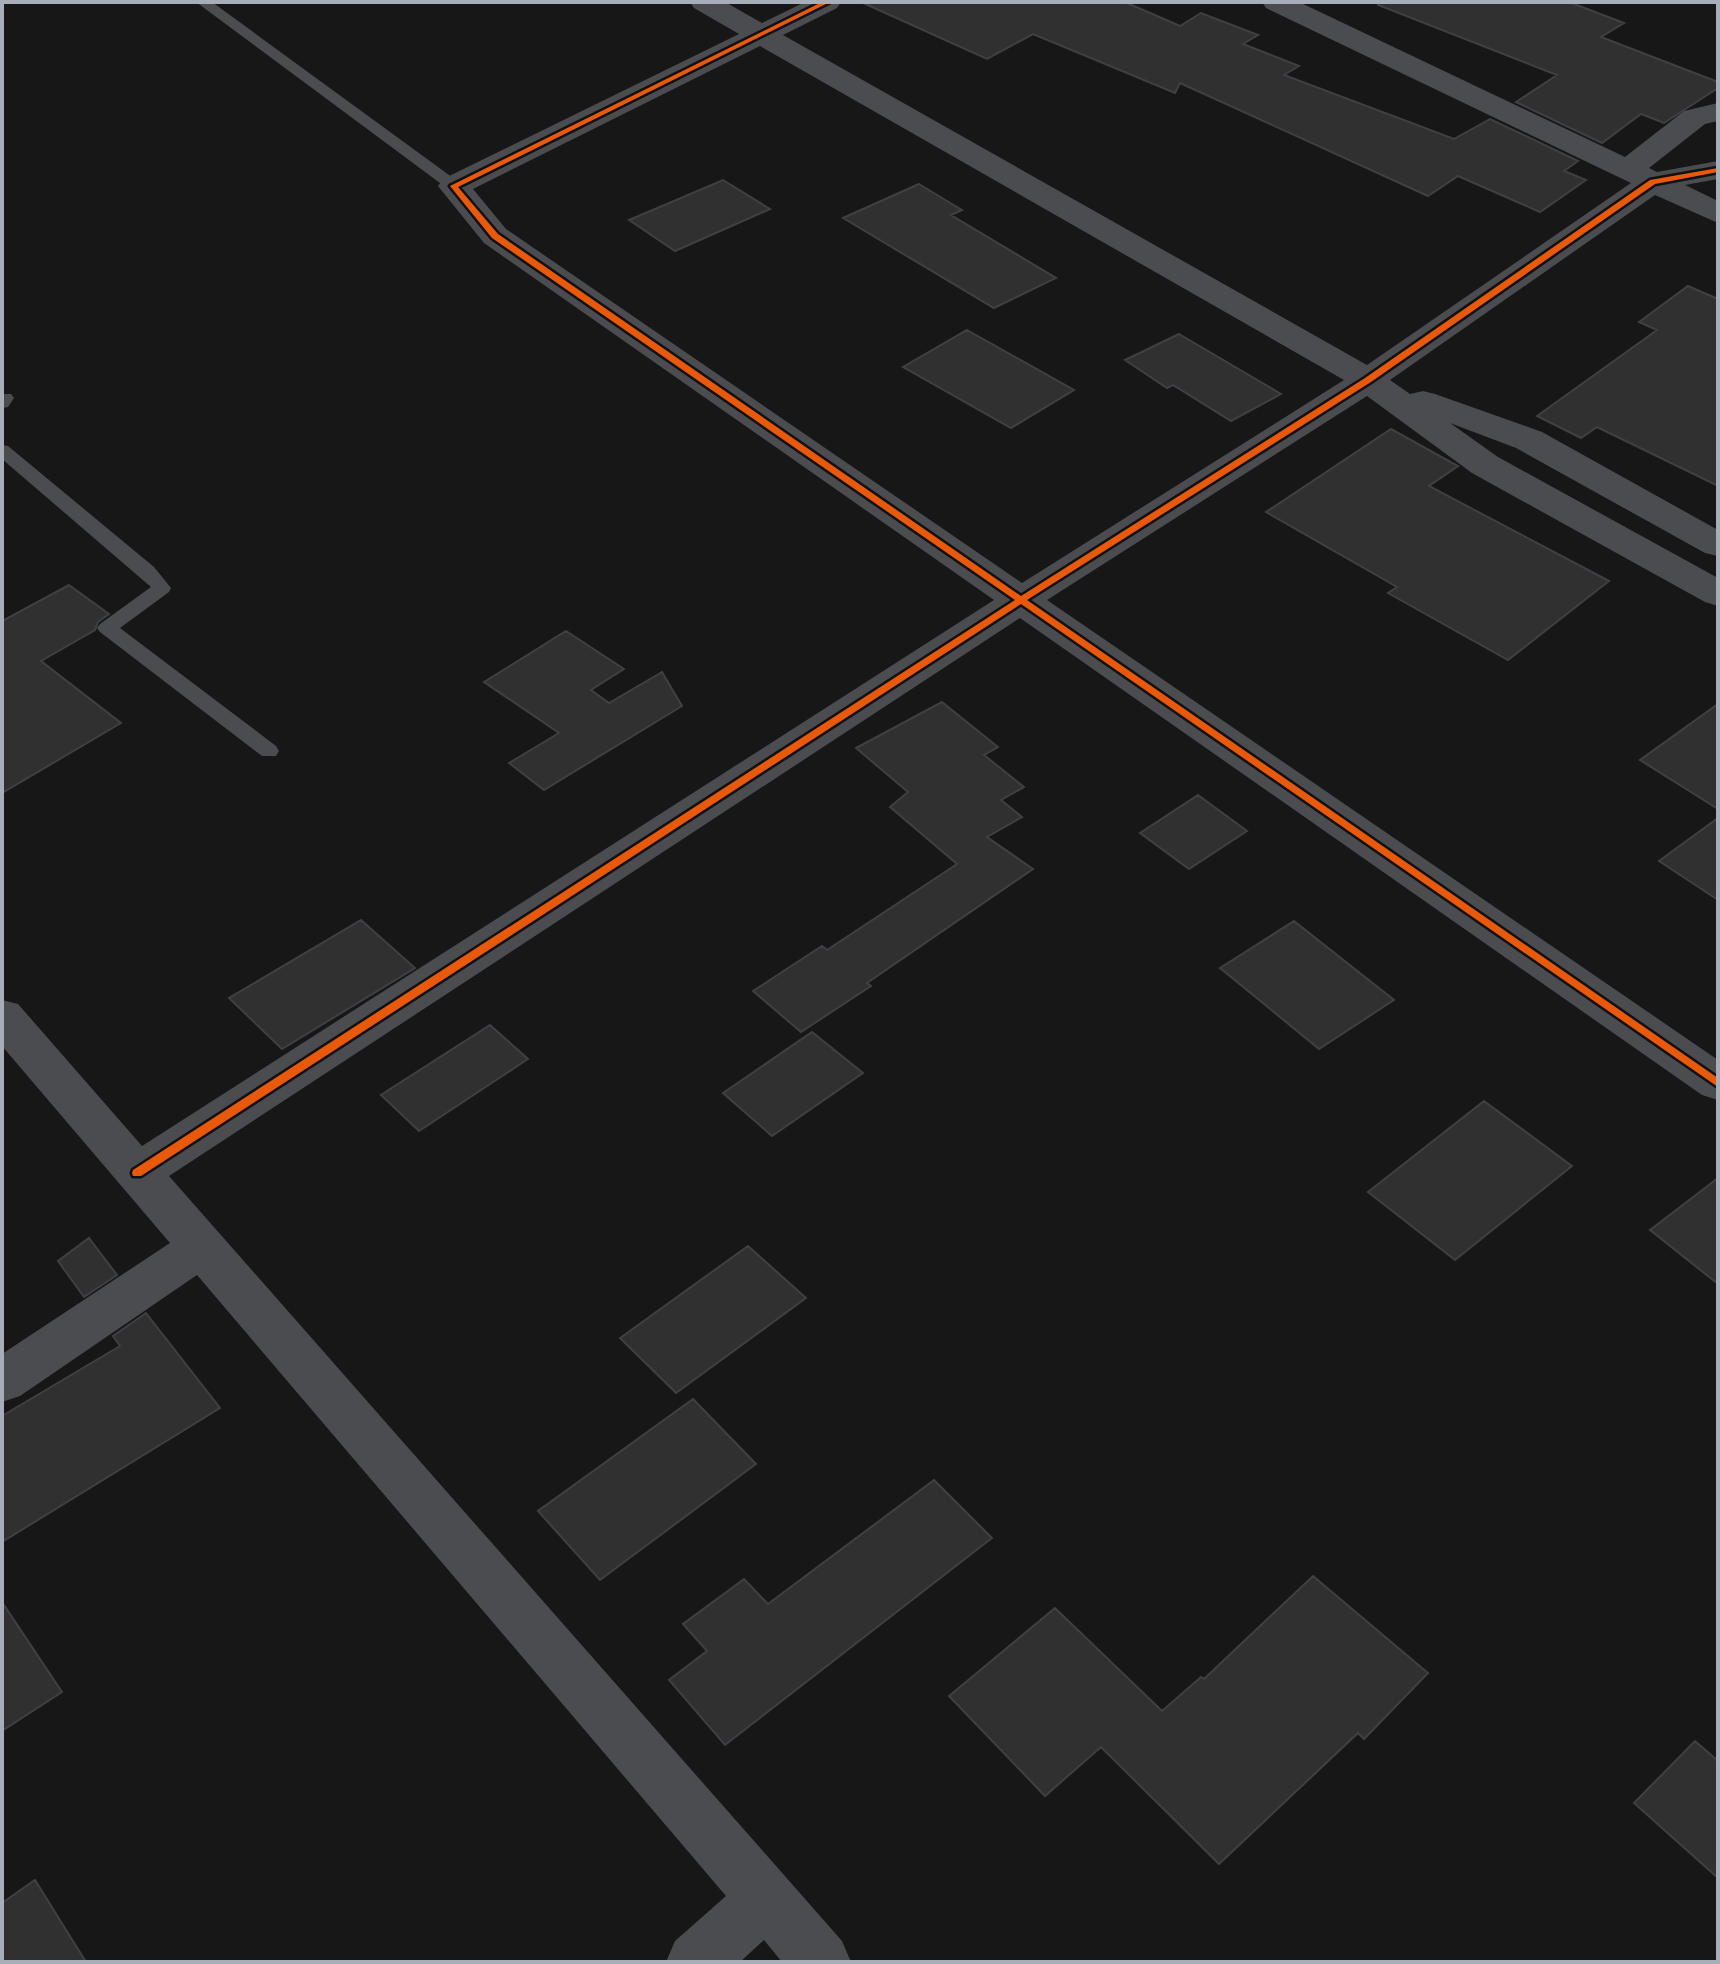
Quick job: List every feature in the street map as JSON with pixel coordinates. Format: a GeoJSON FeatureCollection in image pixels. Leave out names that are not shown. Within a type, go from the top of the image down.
{"type":"FeatureCollection","features":[{"type":"Feature","properties":{"kind":"street"},"geometry":{"type":"LineString","coordinates":[[704,2],[1368,380],[1485,465],[1718,594]]}},
{"type":"Feature","properties":{"kind":"street"},"geometry":{"type":"LineString","coordinates":[[827,2],[454,186],[495,236],[1718,1083]]}},
{"type":"Feature","properties":{"kind":"street"},"geometry":{"type":"LineString","coordinates":[[1276,2],[1718,213]]}},
{"type":"Feature","properties":{"kind":"street"},"geometry":{"type":"LineString","coordinates":[[137,1173],[1021,600],[1368,380],[1640,176],[1695,117],[1718,112]]}},
{"type":"Feature","properties":{"kind":"street"},"geometry":{"type":"LineString","coordinates":[[1640,176],[1718,170]]}},
{"type":"Feature","properties":{"kind":"street"},"geometry":{"type":"LineString","coordinates":[[1368,380],[1529,440],[1718,545]]}},
{"type":"Feature","properties":{"kind":"street"},"geometry":{"type":"LineString","coordinates":[[2,1016],[821,1962]]}},
{"type":"Feature","properties":{"kind":"street"},"geometry":{"type":"LineString","coordinates":[[2,1381],[203,1246]]}},
{"type":"Feature","properties":{"kind":"street"},"geometry":{"type":"LineString","coordinates":[[696,1962],[766,1899]]}},
{"type":"Feature","properties":{"kind":"lane"},"geometry":{"type":"LineString","coordinates":[[203,2],[454,186]]}},
{"type":"Feature","properties":{"kind":"lane"},"geometry":{"type":"LineString","coordinates":[[2,450],[147,571],[162,588],[107,628],[269,751]]}},
{"type":"Feature","properties":{"kind":"building"},"geometry":{"type":"Polygon","coordinates":[[[861,2],[1125,2],[1180,26],[1201,13],[1258,35],[1243,44],[1299,66],[1284,75],[1454,139],[1490,119],[1578,161],[1564,171],[1586,180],[1540,212],[1458,176],[1428,196],[1180,83],[1175,93],[1033,34],[987,59],[861,2]]]}},
{"type":"Feature","properties":{"kind":"building"},"geometry":{"type":"Polygon","coordinates":[[[1379,2],[1569,2],[1624,23],[1601,37],[1718,82],[1718,88],[1664,123],[1641,114],[1602,143],[1516,102],[1557,75],[1378,5],[1379,2]]]}},
{"type":"Feature","properties":{"kind":"building"},"geometry":{"type":"Polygon","coordinates":[[[723,180],[770,209],[675,251],[629,220],[723,180]]]}},
{"type":"Feature","properties":{"kind":"building"},"geometry":{"type":"Polygon","coordinates":[[[919,184],[962,210],[951,215],[1056,278],[994,308],[843,218],[919,184]]]}},
{"type":"Feature","properties":{"kind":"building"},"geometry":{"type":"Polygon","coordinates":[[[1688,286],[1718,299],[1718,486],[1597,427],[1581,438],[1537,416],[1657,330],[1639,322],[1688,286]]]}},
{"type":"Feature","properties":{"kind":"building"},"geometry":{"type":"Polygon","coordinates":[[[967,330],[1074,390],[1011,428],[903,367],[967,330]]]}},
{"type":"Feature","properties":{"kind":"building"},"geometry":{"type":"Polygon","coordinates":[[[1179,334],[1281,394],[1231,421],[1173,385],[1167,388],[1125,360],[1179,334]]]}},
{"type":"Feature","properties":{"kind":"building"},"geometry":{"type":"Polygon","coordinates":[[[1391,429],[1458,466],[1429,486],[1609,581],[1508,660],[1388,593],[1397,587],[1266,512],[1391,429]]]}},
{"type":"Feature","properties":{"kind":"building"},"geometry":{"type":"Polygon","coordinates":[[[69,585],[109,614],[98,622],[95,630],[41,661],[121,723],[2,793],[2,621],[69,585]]]}},
{"type":"Feature","properties":{"kind":"building"},"geometry":{"type":"Polygon","coordinates":[[[566,631],[624,669],[591,690],[609,703],[662,672],[682,706],[544,790],[509,763],[559,733],[484,682],[566,631]]]}},
{"type":"Feature","properties":{"kind":"building"},"geometry":{"type":"Polygon","coordinates":[[[942,702],[998,747],[984,755],[1024,787],[1001,800],[1022,817],[987,837],[1033,869],[867,983],[871,986],[801,1032],[753,991],[822,946],[827,950],[957,864],[890,807],[908,792],[856,748],[942,702]]]}},
{"type":"Feature","properties":{"kind":"building"},"geometry":{"type":"Polygon","coordinates":[[[1718,704],[1718,809],[1640,760],[1718,704]]]}},
{"type":"Feature","properties":{"kind":"building"},"geometry":{"type":"Polygon","coordinates":[[[1198,795],[1247,831],[1189,869],[1140,833],[1198,795]]]}},
{"type":"Feature","properties":{"kind":"building"},"geometry":{"type":"Polygon","coordinates":[[[1718,818],[1718,900],[1659,861],[1718,818]]]}},
{"type":"Feature","properties":{"kind":"building"},"geometry":{"type":"Polygon","coordinates":[[[361,920],[415,968],[282,1049],[229,998],[361,920]]]}},
{"type":"Feature","properties":{"kind":"building"},"geometry":{"type":"Polygon","coordinates":[[[1294,921],[1394,1000],[1319,1049],[1220,968],[1294,921]]]}},
{"type":"Feature","properties":{"kind":"building"},"geometry":{"type":"Polygon","coordinates":[[[490,1025],[528,1059],[419,1131],[381,1095],[490,1025]]]}},
{"type":"Feature","properties":{"kind":"building"},"geometry":{"type":"Polygon","coordinates":[[[812,1032],[863,1073],[772,1136],[723,1093],[812,1032]]]}},
{"type":"Feature","properties":{"kind":"building"},"geometry":{"type":"Polygon","coordinates":[[[1484,1101],[1572,1166],[1455,1260],[1368,1192],[1484,1101]]]}},
{"type":"Feature","properties":{"kind":"building"},"geometry":{"type":"Polygon","coordinates":[[[1718,1178],[1718,1284],[1650,1230],[1718,1178]]]}},
{"type":"Feature","properties":{"kind":"building"},"geometry":{"type":"Polygon","coordinates":[[[89,1238],[117,1275],[84,1297],[58,1261],[89,1238]]]}},
{"type":"Feature","properties":{"kind":"building"},"geometry":{"type":"Polygon","coordinates":[[[748,1246],[806,1298],[676,1393],[620,1338],[748,1246]]]}},
{"type":"Feature","properties":{"kind":"building"},"geometry":{"type":"Polygon","coordinates":[[[146,1313],[220,1408],[2,1542],[2,1416],[120,1346],[113,1336],[146,1313]]]}},
{"type":"Feature","properties":{"kind":"building"},"geometry":{"type":"Polygon","coordinates":[[[693,1399],[756,1464],[600,1580],[538,1511],[693,1399]]]}},
{"type":"Feature","properties":{"kind":"building"},"geometry":{"type":"Polygon","coordinates":[[[934,1480],[992,1538],[725,1745],[669,1680],[707,1651],[683,1624],[744,1579],[768,1604],[934,1480]]]}},
{"type":"Feature","properties":{"kind":"building"},"geometry":{"type":"Polygon","coordinates":[[[1313,1576],[1428,1673],[1364,1739],[1358,1733],[1219,1864],[1101,1747],[1045,1796],[949,1696],[1055,1608],[1162,1711],[1201,1677],[1204,1679],[1313,1576]]]}},
{"type":"Feature","properties":{"kind":"building"},"geometry":{"type":"Polygon","coordinates":[[[2,1602],[62,1692],[2,1731],[2,1602]]]}},
{"type":"Feature","properties":{"kind":"building"},"geometry":{"type":"Polygon","coordinates":[[[1695,1741],[1718,1761],[1718,1878],[1634,1803],[1695,1741]]]}},
{"type":"Feature","properties":{"kind":"building"},"geometry":{"type":"Polygon","coordinates":[[[35,1880],[86,1962],[2,1962],[2,1903],[35,1880]]]}},
{"type":"Feature","properties":{"kind":"cycle path"},"geometry":{"type":"LineString","coordinates":[[827,2],[454,186],[495,236],[1718,1083]]}},
{"type":"Feature","properties":{"kind":"cycle path"},"geometry":{"type":"LineString","coordinates":[[137,1173],[1021,600],[1368,380],[1653,182],[1718,170]]}}]}
